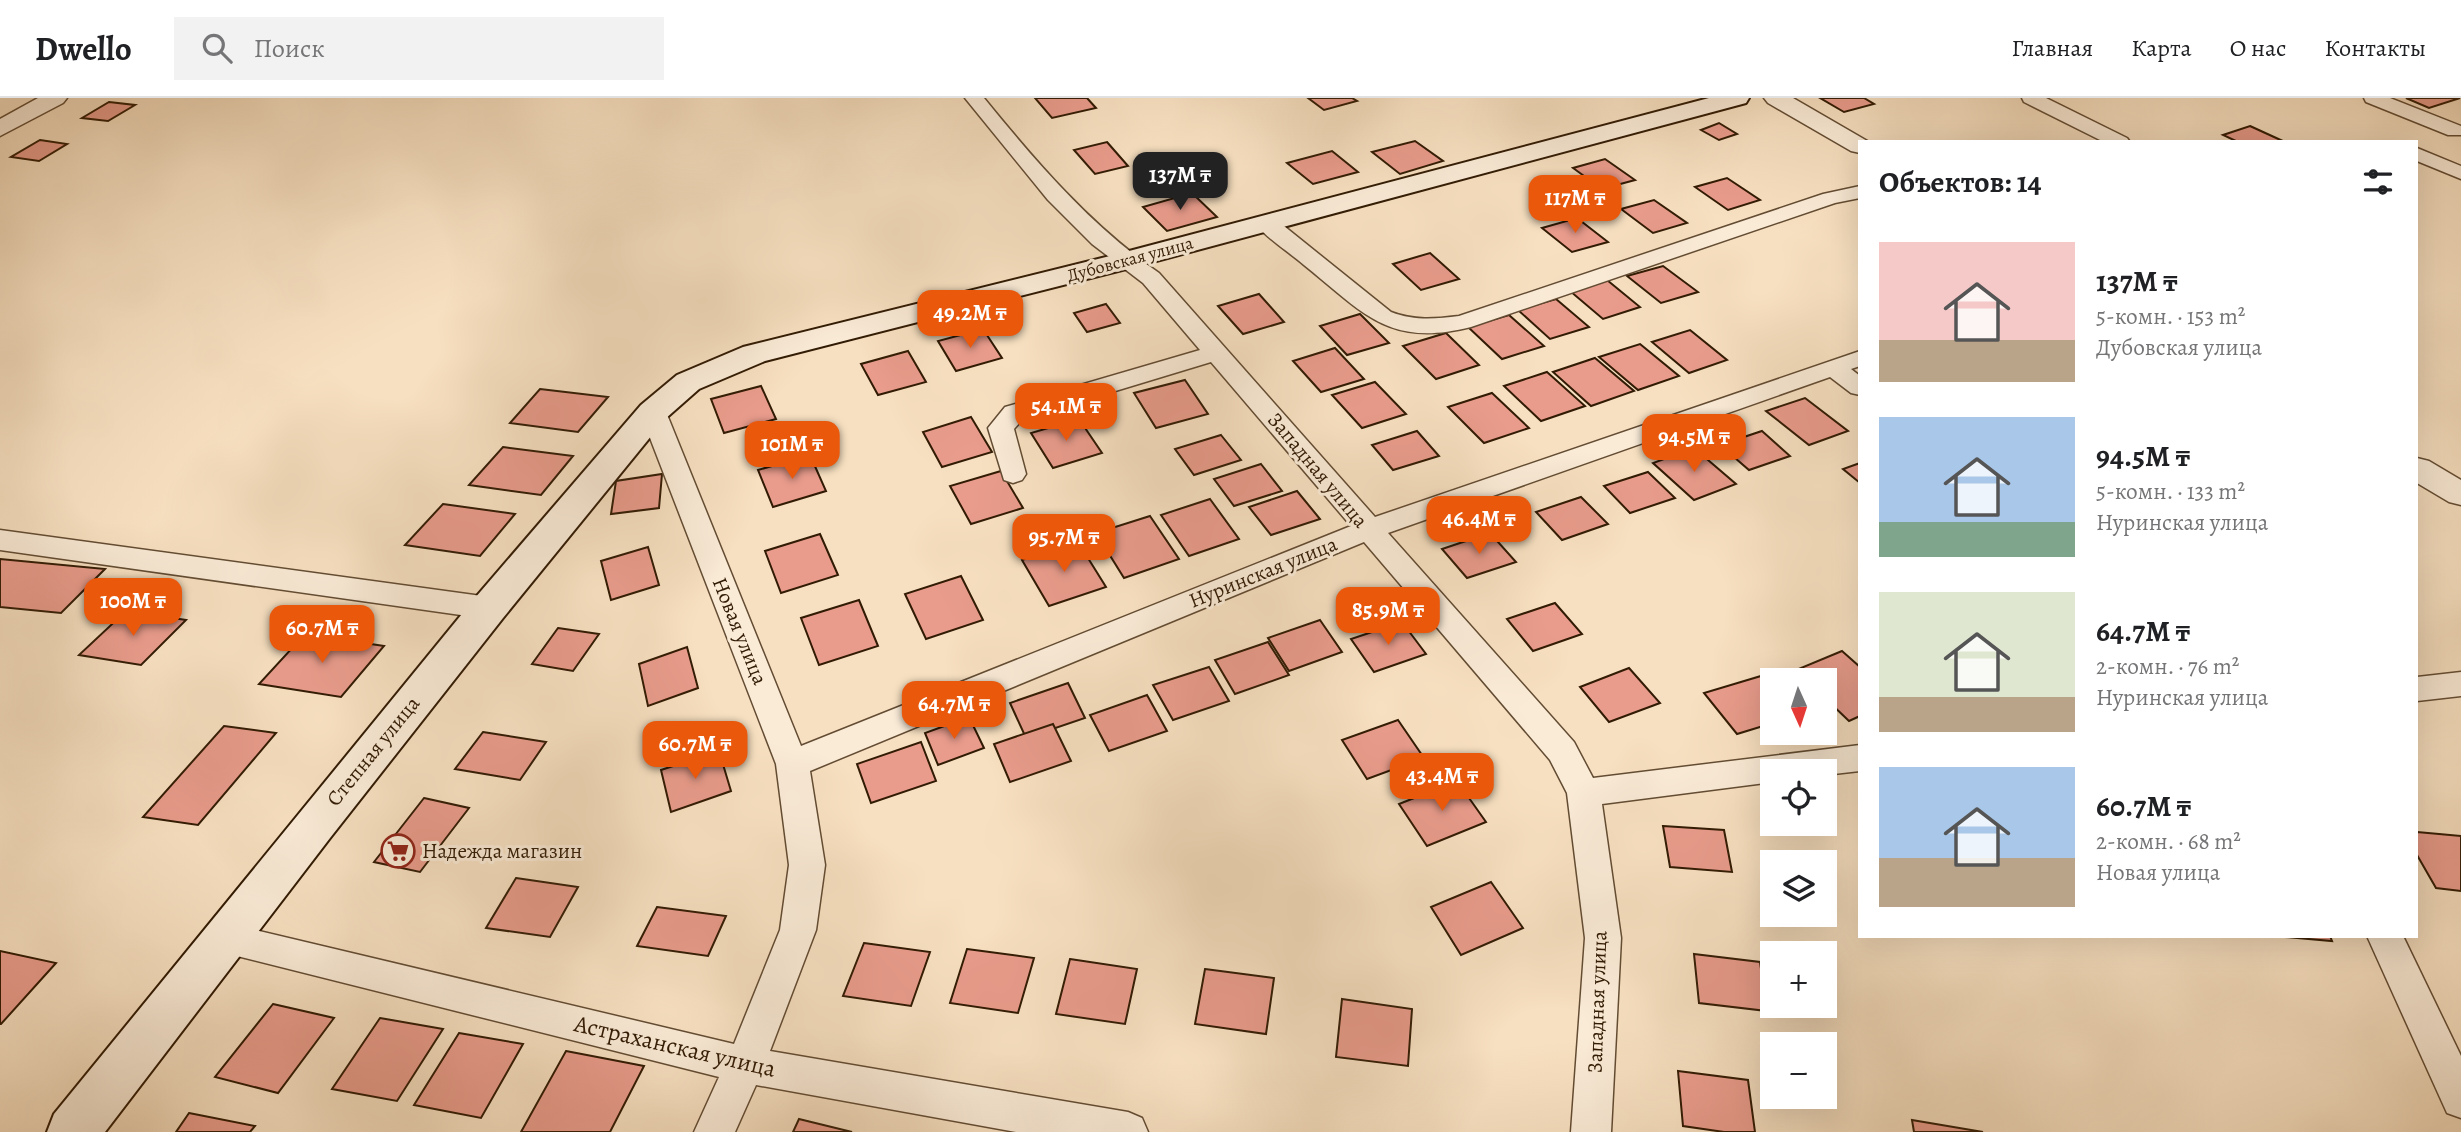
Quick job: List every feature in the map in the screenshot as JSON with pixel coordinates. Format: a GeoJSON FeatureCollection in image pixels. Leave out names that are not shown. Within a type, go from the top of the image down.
{"type":"FeatureCollection","features":[{"type":"Feature","properties":{"kind":"main road","name":"Дубовская улица"},"geometry":{"type":"LineString","coordinates":[[688,382],[754,354],[1125,261],[1737,98]]}},
{"type":"Feature","properties":{"kind":"main road","name":"Степная улица"},"geometry":{"type":"LineString","coordinates":[[73,1132],[489,607],[653,412],[688,382]]}},
{"type":"Feature","properties":{"kind":"street"},"geometry":{"type":"LineString","coordinates":[[0,129],[55,98]]}},
{"type":"Feature","properties":{"kind":"street","name":"Западная улица"},"geometry":{"type":"LineString","coordinates":[[974,98],[1048,190],[1098,240],[1151,278],[1269,411],[1367,530],[1562,751],[1584,793],[1603,939],[1591,1132]]}},
{"type":"Feature","properties":{"kind":"street"},"geometry":{"type":"LineString","coordinates":[[1776,98],[1858,145]]}},
{"type":"Feature","properties":{"kind":"street"},"geometry":{"type":"LineString","coordinates":[[2031,98],[2116,140]]}},
{"type":"Feature","properties":{"kind":"street"},"geometry":{"type":"LineString","coordinates":[[2373,98],[2458,130]]}},
{"type":"Feature","properties":{"kind":"street"},"geometry":{"type":"LineString","coordinates":[[2418,145],[2458,130]]}},
{"type":"Feature","properties":{"kind":"street"},"geometry":{"type":"LineString","coordinates":[[2418,154],[2461,173]]}},
{"type":"Feature","properties":{"kind":"street"},"geometry":{"type":"LineString","coordinates":[[1266,223],[1382,317],[1402,326],[1430,328],[1463,322],[1830,198],[1858,192]]}},
{"type":"Feature","properties":{"kind":"street"},"geometry":{"type":"LineString","coordinates":[[1013,474],[1002,428],[1014,413],[1215,353]]}},
{"type":"Feature","properties":{"kind":"street","name":"Нуринская улица"},"geometry":{"type":"LineString","coordinates":[[792,764],[1367,530],[1858,359]]}},
{"type":"Feature","properties":{"kind":"street"},"geometry":{"type":"LineString","coordinates":[[1832,367],[1858,386]]}},
{"type":"Feature","properties":{"kind":"street","name":"Новая улица"},"geometry":{"type":"LineString","coordinates":[[653,412],[792,764],[807,864],[799,930],[745,1065],[714,1132]]}},
{"type":"Feature","properties":{"kind":"street"},"geometry":{"type":"LineString","coordinates":[[2418,470],[2461,494]]}},
{"type":"Feature","properties":{"kind":"street"},"geometry":{"type":"LineString","coordinates":[[0,540],[489,607]]}},
{"type":"Feature","properties":{"kind":"street"},"geometry":{"type":"LineString","coordinates":[[2418,689],[2461,684]]}},
{"type":"Feature","properties":{"kind":"street"},"geometry":{"type":"LineString","coordinates":[[1584,793],[1858,758]]}},
{"type":"Feature","properties":{"kind":"street"},"geometry":{"type":"LineString","coordinates":[[2386,938],[2461,1099]]}},
{"type":"Feature","properties":{"kind":"street","name":"Астраханская улица"},"geometry":{"type":"LineString","coordinates":[[226,939],[745,1065],[1128,1132]]}},
{"type":"Feature","properties":{"kind":"building"},"geometry":{"type":"Polygon","coordinates":[[[1035,98],[1087,98],[1096,108],[1052,118],[1035,98]]]}},
{"type":"Feature","properties":{"kind":"building"},"geometry":{"type":"Polygon","coordinates":[[[1308,98],[1352,98],[1357,101],[1324,110],[1308,98]]]}},
{"type":"Feature","properties":{"kind":"building"},"geometry":{"type":"Polygon","coordinates":[[[1820,98],[1864,98],[1874,104],[1844,112],[1820,98]]]}},
{"type":"Feature","properties":{"kind":"building"},"geometry":{"type":"Polygon","coordinates":[[[2406,98],[2460,98],[2429,108],[2406,98]]]}},
{"type":"Feature","properties":{"kind":"building"},"geometry":{"type":"Polygon","coordinates":[[[109,102],[135,105],[108,121],[82,118],[109,102]]]}},
{"type":"Feature","properties":{"kind":"building"},"geometry":{"type":"Polygon","coordinates":[[[1719,123],[1737,134],[1719,140],[1701,130],[1719,123]]]}},
{"type":"Feature","properties":{"kind":"building"},"geometry":{"type":"Polygon","coordinates":[[[2250,126],[2281,140],[2234,140],[2223,135],[2250,126]]]}},
{"type":"Feature","properties":{"kind":"building"},"geometry":{"type":"Polygon","coordinates":[[[40,140],[67,144],[39,161],[11,157],[40,140]]]}},
{"type":"Feature","properties":{"kind":"building"},"geometry":{"type":"Polygon","coordinates":[[[1415,141],[1443,161],[1400,174],[1372,152],[1415,141]]]}},
{"type":"Feature","properties":{"kind":"building"},"geometry":{"type":"Polygon","coordinates":[[[1107,142],[1128,166],[1095,174],[1074,150],[1107,142]]]}},
{"type":"Feature","properties":{"kind":"building"},"geometry":{"type":"Polygon","coordinates":[[[1332,151],[1358,172],[1313,184],[1287,163],[1332,151]]]}},
{"type":"Feature","properties":{"kind":"building"},"geometry":{"type":"Polygon","coordinates":[[[1605,159],[1635,180],[1602,189],[1573,168],[1605,159]]]}},
{"type":"Feature","properties":{"kind":"building"},"geometry":{"type":"Polygon","coordinates":[[[1727,178],[1760,200],[1728,210],[1695,187],[1727,178]]]}},
{"type":"Feature","properties":{"kind":"building"},"geometry":{"type":"Polygon","coordinates":[[[1192,193],[1217,217],[1167,231],[1143,207],[1192,193]]]}},
{"type":"Feature","properties":{"kind":"building"},"geometry":{"type":"Polygon","coordinates":[[[1654,200],[1687,223],[1653,233],[1621,209],[1654,200]]]}},
{"type":"Feature","properties":{"kind":"building"},"geometry":{"type":"Polygon","coordinates":[[[1577,218],[1608,242],[1572,252],[1542,228],[1577,218]]]}},
{"type":"Feature","properties":{"kind":"building"},"geometry":{"type":"Polygon","coordinates":[[[1430,253],[1459,279],[1421,290],[1393,264],[1430,253]]]}},
{"type":"Feature","properties":{"kind":"building"},"geometry":{"type":"Polygon","coordinates":[[[1663,266],[1698,292],[1661,303],[1627,276],[1663,266]]]}},
{"type":"Feature","properties":{"kind":"building"},"geometry":{"type":"Polygon","coordinates":[[[1607,280],[1640,307],[1603,319],[1570,291],[1607,280]]]}},
{"type":"Feature","properties":{"kind":"building"},"geometry":{"type":"Polygon","coordinates":[[[1259,294],[1284,322],[1243,334],[1218,306],[1259,294]]]}},
{"type":"Feature","properties":{"kind":"building"},"geometry":{"type":"Polygon","coordinates":[[[1556,299],[1589,327],[1550,339],[1518,310],[1556,299]]]}},
{"type":"Feature","properties":{"kind":"building"},"geometry":{"type":"Polygon","coordinates":[[[1106,304],[1120,323],[1087,332],[1074,313],[1106,304]]]}},
{"type":"Feature","properties":{"kind":"building"},"geometry":{"type":"Polygon","coordinates":[[[1360,314],[1389,343],[1347,355],[1320,326],[1360,314]]]}},
{"type":"Feature","properties":{"kind":"building"},"geometry":{"type":"Polygon","coordinates":[[[1509,315],[1544,346],[1502,359],[1468,327],[1509,315]]]}},
{"type":"Feature","properties":{"kind":"building"},"geometry":{"type":"Polygon","coordinates":[[[983,329],[1002,358],[956,371],[938,341],[983,329]]]}},
{"type":"Feature","properties":{"kind":"building"},"geometry":{"type":"Polygon","coordinates":[[[1690,330],[1727,360],[1689,373],[1652,342],[1690,330]]]}},
{"type":"Feature","properties":{"kind":"building"},"geometry":{"type":"Polygon","coordinates":[[[1446,333],[1479,365],[1436,379],[1403,346],[1446,333]]]}},
{"type":"Feature","properties":{"kind":"building"},"geometry":{"type":"Polygon","coordinates":[[[1640,344],[1679,376],[1638,390],[1599,357],[1640,344]]]}},
{"type":"Feature","properties":{"kind":"building"},"geometry":{"type":"Polygon","coordinates":[[[1335,348],[1364,379],[1321,392],[1293,361],[1335,348]]]}},
{"type":"Feature","properties":{"kind":"building"},"geometry":{"type":"Polygon","coordinates":[[[908,351],[926,382],[878,395],[861,364],[908,351]]]}},
{"type":"Feature","properties":{"kind":"building"},"geometry":{"type":"Polygon","coordinates":[[[1595,358],[1634,391],[1591,406],[1553,372],[1595,358]]]}},
{"type":"Feature","properties":{"kind":"building"},"geometry":{"type":"Polygon","coordinates":[[[1547,372],[1585,406],[1541,421],[1504,386],[1547,372]]]}},
{"type":"Feature","properties":{"kind":"building"},"geometry":{"type":"Polygon","coordinates":[[[1185,380],[1208,414],[1156,428],[1134,393],[1185,380]]]}},
{"type":"Feature","properties":{"kind":"building"},"geometry":{"type":"Polygon","coordinates":[[[1375,382],[1406,414],[1362,428],[1332,395],[1375,382]]]}},
{"type":"Feature","properties":{"kind":"building"},"geometry":{"type":"Polygon","coordinates":[[[761,386],[776,419],[724,433],[711,399],[761,386]]]}},
{"type":"Feature","properties":{"kind":"building"},"geometry":{"type":"Polygon","coordinates":[[[540,389],[608,397],[578,432],[510,423],[540,389]]]}},
{"type":"Feature","properties":{"kind":"building"},"geometry":{"type":"Polygon","coordinates":[[[1492,393],[1529,428],[1484,443],[1448,407],[1492,393]]]}},
{"type":"Feature","properties":{"kind":"building"},"geometry":{"type":"Polygon","coordinates":[[[1805,398],[1848,431],[1809,445],[1766,411],[1805,398]]]}},
{"type":"Feature","properties":{"kind":"building"},"geometry":{"type":"Polygon","coordinates":[[[971,417],[992,452],[942,467],[923,432],[971,417]]]}},
{"type":"Feature","properties":{"kind":"building"},"geometry":{"type":"Polygon","coordinates":[[[1079,419],[1102,453],[1053,468],[1031,433],[1079,419]]]}},
{"type":"Feature","properties":{"kind":"building"},"geometry":{"type":"Polygon","coordinates":[[[1417,431],[1439,456],[1393,470],[1372,445],[1417,431]]]}},
{"type":"Feature","properties":{"kind":"building"},"geometry":{"type":"Polygon","coordinates":[[[1762,431],[1790,456],[1749,470],[1720,445],[1762,431]]]}},
{"type":"Feature","properties":{"kind":"building"},"geometry":{"type":"Polygon","coordinates":[[[1221,435],[1241,460],[1194,475],[1175,449],[1221,435]]]}},
{"type":"Feature","properties":{"kind":"building"},"geometry":{"type":"Polygon","coordinates":[[[503,447],[573,456],[541,495],[469,485],[503,447]]]}},
{"type":"Feature","properties":{"kind":"building"},"geometry":{"type":"Polygon","coordinates":[[[1694,448],[1736,484],[1694,500],[1653,463],[1694,448]]]}},
{"type":"Feature","properties":{"kind":"building"},"geometry":{"type":"Polygon","coordinates":[[[810,455],[826,491],[773,507],[758,470],[810,455]]]}},
{"type":"Feature","properties":{"kind":"building"},"geometry":{"type":"Polygon","coordinates":[[[1261,464],[1282,491],[1234,506],[1214,479],[1261,464]]]}},
{"type":"Feature","properties":{"kind":"building"},"geometry":{"type":"Polygon","coordinates":[[[1858,464],[1858,481],[1843,469],[1858,464]]]}},
{"type":"Feature","properties":{"kind":"building"},"geometry":{"type":"Polygon","coordinates":[[[1001,471],[1023,508],[971,524],[950,486],[1001,471]]]}},
{"type":"Feature","properties":{"kind":"building"},"geometry":{"type":"Polygon","coordinates":[[[1648,472],[1675,498],[1630,513],[1604,486],[1648,472]]]}},
{"type":"Feature","properties":{"kind":"building"},"geometry":{"type":"Polygon","coordinates":[[[662,474],[659,508],[611,514],[616,481],[662,474]]]}},
{"type":"Feature","properties":{"kind":"building"},"geometry":{"type":"Polygon","coordinates":[[[1297,491],[1320,519],[1271,535],[1249,507],[1297,491]]]}},
{"type":"Feature","properties":{"kind":"building"},"geometry":{"type":"Polygon","coordinates":[[[1581,497],[1608,524],[1562,540],[1536,512],[1581,497]]]}},
{"type":"Feature","properties":{"kind":"building"},"geometry":{"type":"Polygon","coordinates":[[[1210,499],[1239,539],[1189,556],[1161,515],[1210,499]]]}},
{"type":"Feature","properties":{"kind":"building"},"geometry":{"type":"Polygon","coordinates":[[[443,504],[515,514],[480,556],[405,545],[443,504]]]}},
{"type":"Feature","properties":{"kind":"building"},"geometry":{"type":"Polygon","coordinates":[[[1150,516],[1179,559],[1124,578],[1096,533],[1150,516]]]}},
{"type":"Feature","properties":{"kind":"building"},"geometry":{"type":"Polygon","coordinates":[[[1490,533],[1516,562],[1467,578],[1442,549],[1490,533]]]}},
{"type":"Feature","properties":{"kind":"building"},"geometry":{"type":"Polygon","coordinates":[[[820,534],[838,575],[781,593],[765,551],[820,534]]]}},
{"type":"Feature","properties":{"kind":"building"},"geometry":{"type":"Polygon","coordinates":[[[1078,542],[1106,587],[1049,606],[1022,560],[1078,542]]]}},
{"type":"Feature","properties":{"kind":"building"},"geometry":{"type":"Polygon","coordinates":[[[648,547],[659,585],[611,600],[601,561],[648,547]]]}},
{"type":"Feature","properties":{"kind":"building"},"geometry":{"type":"Polygon","coordinates":[[[0,559],[105,569],[61,613],[0,607],[0,559]]]}},
{"type":"Feature","properties":{"kind":"building"},"geometry":{"type":"Polygon","coordinates":[[[961,576],[983,620],[926,639],[905,594],[961,576]]]}},
{"type":"Feature","properties":{"kind":"building"},"geometry":{"type":"Polygon","coordinates":[[[859,600],[878,646],[819,665],[801,618],[859,600]]]}},
{"type":"Feature","properties":{"kind":"building"},"geometry":{"type":"Polygon","coordinates":[[[1555,603],[1582,634],[1533,651],[1507,619],[1555,603]]]}},
{"type":"Feature","properties":{"kind":"building"},"geometry":{"type":"Polygon","coordinates":[[[126,611],[186,620],[141,665],[79,655],[126,611]]]}},
{"type":"Feature","properties":{"kind":"building"},"geometry":{"type":"Polygon","coordinates":[[[1320,620],[1342,652],[1289,671],[1268,638],[1320,620]]]}},
{"type":"Feature","properties":{"kind":"building"},"geometry":{"type":"Polygon","coordinates":[[[1402,622],[1426,654],[1374,672],[1351,639],[1402,622]]]}},
{"type":"Feature","properties":{"kind":"building"},"geometry":{"type":"Polygon","coordinates":[[[558,628],[599,634],[573,671],[532,664],[558,628]]]}},
{"type":"Feature","properties":{"kind":"building"},"geometry":{"type":"Polygon","coordinates":[[[305,634],[384,646],[341,697],[259,684],[305,634]]]}},
{"type":"Feature","properties":{"kind":"building"},"geometry":{"type":"Polygon","coordinates":[[[1268,642],[1289,675],[1235,694],[1215,660],[1268,642]]]}},
{"type":"Feature","properties":{"kind":"building"},"geometry":{"type":"Polygon","coordinates":[[[687,647],[698,688],[648,706],[639,664],[687,647]]]}},
{"type":"Feature","properties":{"kind":"building"},"geometry":{"type":"Polygon","coordinates":[[[1842,651],[1858,665],[1858,717],[1849,721],[1838,710],[1838,668],[1801,668],[1842,651]]]}},
{"type":"Feature","properties":{"kind":"building"},"geometry":{"type":"Polygon","coordinates":[[[1209,667],[1229,701],[1173,720],[1153,685],[1209,667]]]}},
{"type":"Feature","properties":{"kind":"building"},"geometry":{"type":"Polygon","coordinates":[[[1629,668],[1660,703],[1609,722],[1580,687],[1629,668]]]}},
{"type":"Feature","properties":{"kind":"building"},"geometry":{"type":"Polygon","coordinates":[[[1760,676],[1760,727],[1737,734],[1704,693],[1760,676]]]}},
{"type":"Feature","properties":{"kind":"building"},"geometry":{"type":"Polygon","coordinates":[[[1068,683],[1085,718],[1026,738],[1010,703],[1068,683]]]}},
{"type":"Feature","properties":{"kind":"building"},"geometry":{"type":"Polygon","coordinates":[[[1147,695],[1167,731],[1109,751],[1090,715],[1147,695]]]}},
{"type":"Feature","properties":{"kind":"building"},"geometry":{"type":"Polygon","coordinates":[[[969,717],[984,748],[938,765],[925,733],[969,717]]]}},
{"type":"Feature","properties":{"kind":"building"},"geometry":{"type":"Polygon","coordinates":[[[1398,720],[1424,758],[1367,779],[1342,740],[1398,720]]]}},
{"type":"Feature","properties":{"kind":"building"},"geometry":{"type":"Polygon","coordinates":[[[1053,724],[1071,761],[1010,782],[994,744],[1053,724]]]}},
{"type":"Feature","properties":{"kind":"building"},"geometry":{"type":"Polygon","coordinates":[[[224,726],[276,733],[198,825],[143,817],[224,726]]]}},
{"type":"Feature","properties":{"kind":"building"},"geometry":{"type":"Polygon","coordinates":[[[483,732],[546,742],[520,780],[455,769],[483,732]]]}},
{"type":"Feature","properties":{"kind":"building"},"geometry":{"type":"Polygon","coordinates":[[[921,742],[936,781],[871,803],[857,764],[921,742]]]}},
{"type":"Feature","properties":{"kind":"building"},"geometry":{"type":"Polygon","coordinates":[[[719,751],[731,791],[671,812],[661,770],[719,751]]]}},
{"type":"Feature","properties":{"kind":"building"},"geometry":{"type":"Polygon","coordinates":[[[1457,781],[1486,822],[1427,846],[1399,804],[1457,781]]]}},
{"type":"Feature","properties":{"kind":"building"},"geometry":{"type":"Polygon","coordinates":[[[424,798],[469,808],[420,872],[374,862],[424,798]]]}},
{"type":"Feature","properties":{"kind":"building"},"geometry":{"type":"Polygon","coordinates":[[[1663,826],[1724,830],[1732,872],[1670,867],[1663,826]]]}},
{"type":"Feature","properties":{"kind":"building"},"geometry":{"type":"Polygon","coordinates":[[[2418,832],[2461,836],[2461,891],[2436,888],[2418,857],[2418,832]]]}},
{"type":"Feature","properties":{"kind":"building"},"geometry":{"type":"Polygon","coordinates":[[[516,878],[578,887],[550,937],[486,928],[516,878]]]}},
{"type":"Feature","properties":{"kind":"building"},"geometry":{"type":"Polygon","coordinates":[[[1491,882],[1523,928],[1461,955],[1431,907],[1491,882]]]}},
{"type":"Feature","properties":{"kind":"building"},"geometry":{"type":"Polygon","coordinates":[[[657,907],[726,916],[708,956],[637,946],[657,907]]]}},
{"type":"Feature","properties":{"kind":"building"},"geometry":{"type":"Polygon","coordinates":[[[2297,938],[2331,938],[2332,941],[2297,938]]]}},
{"type":"Feature","properties":{"kind":"building"},"geometry":{"type":"Polygon","coordinates":[[[864,943],[930,952],[911,1006],[843,996],[864,943]]]}},
{"type":"Feature","properties":{"kind":"building"},"geometry":{"type":"Polygon","coordinates":[[[967,949],[1034,958],[1018,1013],[950,1003],[967,949]]]}},
{"type":"Feature","properties":{"kind":"building"},"geometry":{"type":"Polygon","coordinates":[[[0,951],[56,963],[1,1024],[0,1024],[0,951]]]}},
{"type":"Feature","properties":{"kind":"building"},"geometry":{"type":"Polygon","coordinates":[[[1694,954],[1760,962],[1760,1010],[1699,1003],[1694,954]]]}},
{"type":"Feature","properties":{"kind":"building"},"geometry":{"type":"Polygon","coordinates":[[[1070,959],[1137,969],[1125,1024],[1056,1014],[1070,959]]]}},
{"type":"Feature","properties":{"kind":"building"},"geometry":{"type":"Polygon","coordinates":[[[1205,969],[1274,978],[1266,1034],[1195,1024],[1205,969]]]}},
{"type":"Feature","properties":{"kind":"building"},"geometry":{"type":"Polygon","coordinates":[[[1342,999],[1412,1009],[1408,1066],[1336,1057],[1342,999]]]}},
{"type":"Feature","properties":{"kind":"building"},"geometry":{"type":"Polygon","coordinates":[[[273,1004],[334,1018],[278,1093],[215,1077],[273,1004]]]}},
{"type":"Feature","properties":{"kind":"building"},"geometry":{"type":"Polygon","coordinates":[[[380,1018],[443,1029],[397,1101],[332,1089],[380,1018]]]}},
{"type":"Feature","properties":{"kind":"building"},"geometry":{"type":"Polygon","coordinates":[[[459,1033],[523,1044],[481,1118],[414,1105],[459,1033]]]}},
{"type":"Feature","properties":{"kind":"building"},"geometry":{"type":"Polygon","coordinates":[[[566,1051],[644,1066],[610,1132],[521,1132],[566,1051]]]}},
{"type":"Feature","properties":{"kind":"building"},"geometry":{"type":"Polygon","coordinates":[[[1678,1071],[1748,1080],[1755,1132],[1724,1132],[1683,1126],[1678,1071]]]}},
{"type":"Feature","properties":{"kind":"building"},"geometry":{"type":"Polygon","coordinates":[[[189,1113],[255,1126],[250,1132],[176,1132],[189,1113]]]}},
{"type":"Feature","properties":{"kind":"building"},"geometry":{"type":"Polygon","coordinates":[[[799,1119],[852,1132],[793,1132],[799,1119]]]}},
{"type":"Feature","properties":{"kind":"building"},"geometry":{"type":"Polygon","coordinates":[[[1912,1120],[1983,1132],[1914,1132],[1912,1120]]]}},
{"type":"Feature","properties":{"kind":"place","name":"Надежда магазин"},"geometry":{"type":"Point","coordinates":[398,851]}}]}
